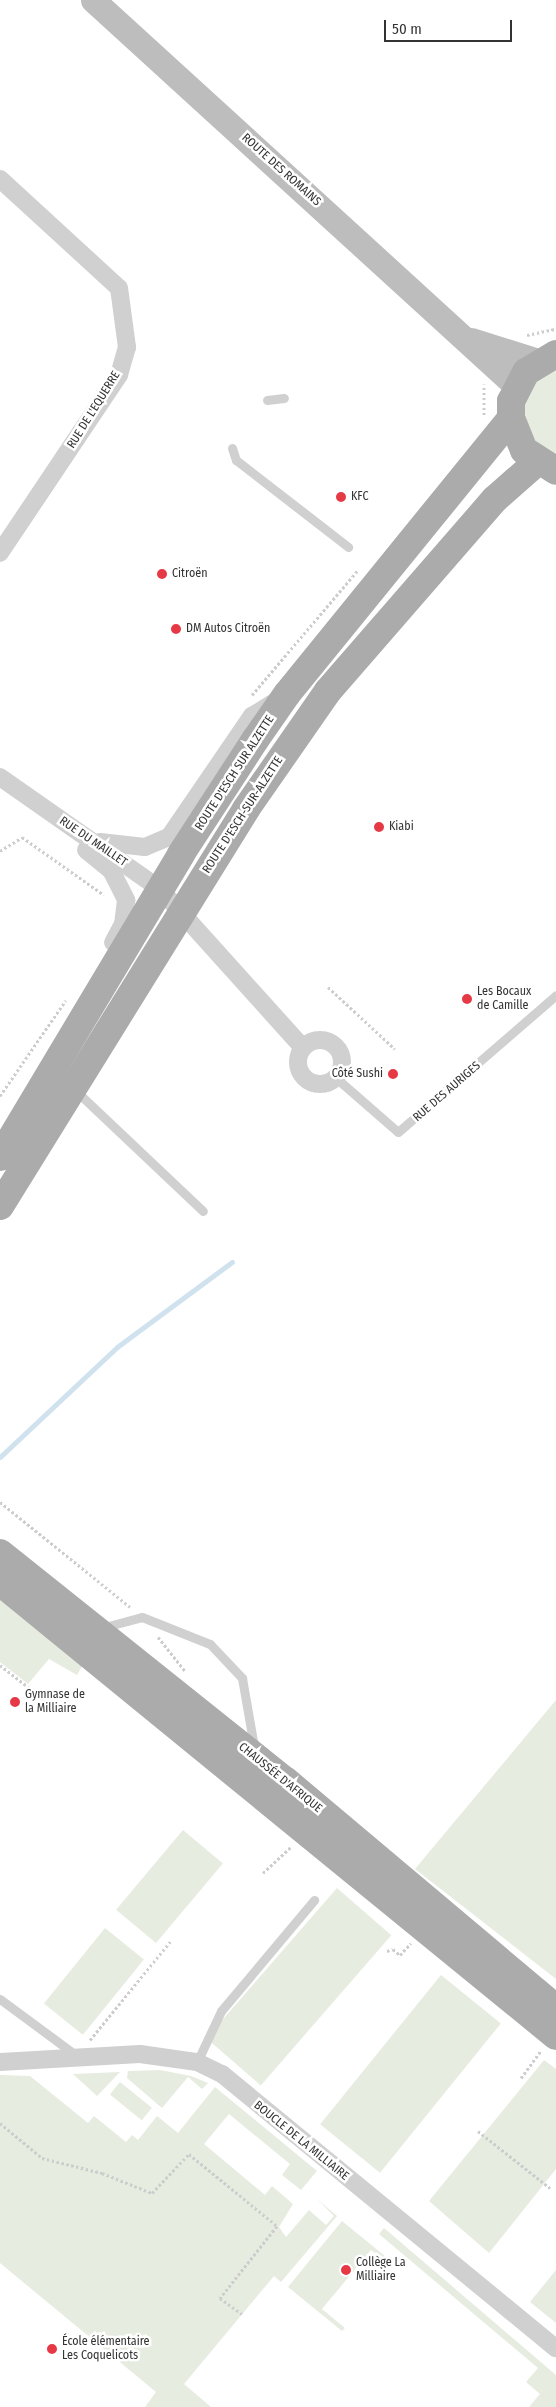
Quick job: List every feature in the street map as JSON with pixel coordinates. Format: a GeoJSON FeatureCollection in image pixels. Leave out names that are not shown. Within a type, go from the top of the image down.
{"type":"FeatureCollection","features":[{"type":"Feature","properties":{"kind":"main road"},"geometry":{"type":"LineString","coordinates":[[546,467],[515,435],[511,418],[516,386],[547,357]]}},
{"type":"Feature","properties":{"kind":"main road","name":"ROUTE D'ESCH SUR ALZETTE"},"geometry":{"type":"LineString","coordinates":[[0,1157],[160,889],[287,694],[511,418]]}},
{"type":"Feature","properties":{"kind":"main road","name":"ROUTE D'ESCH-SUR-ALZETTE"},"geometry":{"type":"LineString","coordinates":[[0,1206],[181,913],[328,691],[490,506],[546,467]]}},
{"type":"Feature","properties":{"kind":"main road","name":"CHAUSSÉE D'AFRIQUE"},"geometry":{"type":"LineString","coordinates":[[0,1553],[256,1757],[556,2008]]}},
{"type":"Feature","properties":{"kind":"main road","name":"CHAUSSÉE D'AFRIQUE"},"geometry":{"type":"LineString","coordinates":[[0,1582],[550,2041]]}},
{"type":"Feature","properties":{"kind":"street","name":"ROUTE DES ROMAINS"},"geometry":{"type":"LineString","coordinates":[[93,0],[469,339],[516,386]]}},
{"type":"Feature","properties":{"kind":"street","name":"RUE DE L'EQUERRE"},"geometry":{"type":"LineString","coordinates":[[0,179],[119,288],[127,347],[119,375],[0,554]]}},
{"type":"Feature","properties":{"kind":"street","name":"ROUTE DES ROMAINS"},"geometry":{"type":"LineString","coordinates":[[469,339],[547,357]]}},
{"type":"Feature","properties":{"kind":"street"},"geometry":{"type":"LineString","coordinates":[[90,840],[128,848],[169,836],[252,716],[287,694]]}},
{"type":"Feature","properties":{"kind":"street","name":"RUE DU MAILLET"},"geometry":{"type":"LineString","coordinates":[[0,777],[160,889],[181,913]]}},
{"type":"Feature","properties":{"kind":"street"},"geometry":{"type":"LineString","coordinates":[[46,809],[71,840],[111,870],[126,900],[123,924],[93,978],[63,1051]]}},
{"type":"Feature","properties":{"kind":"street"},"geometry":{"type":"LineString","coordinates":[[181,913],[303,1048]]}},
{"type":"Feature","properties":{"kind":"street"},"geometry":{"type":"LineString","coordinates":[[320,1040],[334,1045],[342,1065],[336,1078],[315,1084],[302,1076],[298,1061],[303,1048],[320,1040]]}},
{"type":"Feature","properties":{"kind":"street","name":"BOUCLE DE LA MILLIAIRE"},"geometry":{"type":"LineString","coordinates":[[0,2062],[140,2054],[197,2062],[222,2074],[556,2348]]}},
{"type":"Feature","properties":{"kind":"lane"},"geometry":{"type":"LineString","coordinates":[[267,400],[284,398]]}},
{"type":"Feature","properties":{"kind":"lane"},"geometry":{"type":"LineString","coordinates":[[232,448],[236,460],[348,547]]}},
{"type":"Feature","properties":{"kind":"lane","name":"RUE DES AURIGES"},"geometry":{"type":"LineString","coordinates":[[336,1078],[398,1132],[556,995]]}},
{"type":"Feature","properties":{"kind":"lane"},"geometry":{"type":"LineString","coordinates":[[73,1088],[203,1211]]}},
{"type":"Feature","properties":{"kind":"lane"},"geometry":{"type":"LineString","coordinates":[[96,1629],[142,1617],[210,1644],[242,1678],[256,1757]]}},
{"type":"Feature","properties":{"kind":"lane"},"geometry":{"type":"LineString","coordinates":[[197,2062],[221,2011],[314,1900]]}},
{"type":"Feature","properties":{"kind":"lane"},"geometry":{"type":"LineString","coordinates":[[0,1999],[85,2058]]}},
{"type":"Feature","properties":{"kind":"path"},"geometry":{"type":"LineString","coordinates":[[0,851],[22,837],[103,894],[126,900]]}},
{"type":"Feature","properties":{"kind":"path"},"geometry":{"type":"LineString","coordinates":[[328,987],[395,1049]]}},
{"type":"Feature","properties":{"kind":"path"},"geometry":{"type":"LineString","coordinates":[[0,1665],[46,1701]]}},
{"type":"Feature","properties":{"kind":"path"},"geometry":{"type":"LineString","coordinates":[[263,1873],[286,1854]]}},
{"type":"Feature","properties":{"kind":"path"},"geometry":{"type":"LineString","coordinates":[[85,2058],[90,2039],[170,1942]]}},
{"type":"Feature","properties":{"kind":"path"},"geometry":{"type":"LineString","coordinates":[[387,1951],[393,1949],[400,1955],[407,1947]]}},
{"type":"Feature","properties":{"kind":"path"},"geometry":{"type":"LineString","coordinates":[[521,2078],[550,2041]]}},
{"type":"Feature","properties":{"kind":"path"},"geometry":{"type":"LineString","coordinates":[[0,2123],[42,2158],[102,2172],[152,2194],[189,2154],[277,2226],[220,2298],[242,2314]]}},
{"type":"Feature","properties":{"kind":"path"},"geometry":{"type":"LineString","coordinates":[[478,2131],[550,2188]]}},
{"type":"Feature","properties":{"kind":"shaded area"},"geometry":{"type":"Polygon","coordinates":[[[556,366],[556,462],[520,424],[525,391],[556,366]]]}},
{"type":"Feature","properties":{"kind":"shaded area"},"geometry":{"type":"Polygon","coordinates":[[[0,1598],[84,1663],[77,1675],[49,1659],[28,1684],[0,1662],[0,1598]]]}},
{"type":"Feature","properties":{"kind":"shaded area"},"geometry":{"type":"Polygon","coordinates":[[[556,1700],[556,1979],[415,1869],[556,1700]]]}},
{"type":"Feature","properties":{"kind":"shaded area"},"geometry":{"type":"Polygon","coordinates":[[[183,1830],[223,1863],[156,1943],[116,1910],[183,1830]]]}},
{"type":"Feature","properties":{"kind":"shaded area"},"geometry":{"type":"Polygon","coordinates":[[[337,1888],[391,1935],[261,2085],[206,2038],[337,1888]]]}},
{"type":"Feature","properties":{"kind":"shaded area"},"geometry":{"type":"Polygon","coordinates":[[[105,1928],[144,1959],[83,2035],[44,2003],[105,1928]]]}},
{"type":"Feature","properties":{"kind":"shaded area"},"geometry":{"type":"Polygon","coordinates":[[[441,1975],[501,2023],[380,2173],[320,2124],[441,1975]]]}},
{"type":"Feature","properties":{"kind":"shaded area"},"geometry":{"type":"Polygon","coordinates":[[[544,2060],[556,2069],[556,2169],[489,2253],[429,2201],[544,2060]]]}},
{"type":"Feature","properties":{"kind":"shaded area"},"geometry":{"type":"Polygon","coordinates":[[[160,2070],[191,2076],[208,2083],[202,2089],[188,2077],[162,2108],[127,2078],[128,2071],[160,2070]]]}},
{"type":"Feature","properties":{"kind":"shaded area"},"geometry":{"type":"Polygon","coordinates":[[[120,2072],[97,2096],[73,2074],[120,2072]]]}},
{"type":"Feature","properties":{"kind":"shaded area"},"geometry":{"type":"Polygon","coordinates":[[[0,2075],[30,2076],[88,2123],[94,2116],[126,2142],[132,2135],[138,2140],[157,2116],[178,2133],[215,2087],[317,2171],[301,2190],[282,2175],[290,2164],[229,2114],[204,2144],[265,2195],[272,2186],[293,2204],[279,2227],[286,2237],[309,2210],[326,2225],[334,2216],[317,2199],[337,2216],[281,2282],[274,2276],[184,2384],[211,2407],[145,2407],[156,2392],[0,2263],[0,2075]]]}},
{"type":"Feature","properties":{"kind":"shaded area"},"geometry":{"type":"Polygon","coordinates":[[[120,2082],[152,2108],[142,2120],[110,2094],[120,2082]]]}},
{"type":"Feature","properties":{"kind":"shaded area"},"geometry":{"type":"Polygon","coordinates":[[[342,2221],[391,2261],[388,2264],[371,2250],[322,2309],[345,2328],[342,2331],[288,2287],[342,2221]]]}},
{"type":"Feature","properties":{"kind":"shaded area"},"geometry":{"type":"Polygon","coordinates":[[[384,2228],[556,2375],[556,2407],[529,2407],[540,2394],[526,2382],[538,2368],[379,2234],[384,2228]]]}},
{"type":"Feature","properties":{"kind":"shaded area"},"geometry":{"type":"Polygon","coordinates":[[[556,2270],[556,2323],[530,2302],[556,2270]]]}},
{"type":"Feature","properties":{"kind":"waterway"},"geometry":{"type":"LineString","coordinates":[[0,1457],[117,1347],[232,1262]]}},
{"type":"Feature","properties":{"kind":"place","name":"KFC"},"geometry":{"type":"Point","coordinates":[341,497]}},
{"type":"Feature","properties":{"kind":"place","name":"Citroën"},"geometry":{"type":"Point","coordinates":[162,574]}},
{"type":"Feature","properties":{"kind":"place","name":"DM Autos Citroën"},"geometry":{"type":"Point","coordinates":[176,629]}},
{"type":"Feature","properties":{"kind":"place","name":"Kiabi"},"geometry":{"type":"Point","coordinates":[379,827]}},
{"type":"Feature","properties":{"kind":"place","name":"Les Bocaux de Camille"},"geometry":{"type":"Point","coordinates":[467,999]}},
{"type":"Feature","properties":{"kind":"place","name":"Côté Sushi"},"geometry":{"type":"Point","coordinates":[393,1074]}},
{"type":"Feature","properties":{"kind":"place","name":"Gymnase de la Milliaire"},"geometry":{"type":"Point","coordinates":[15,1702]}},
{"type":"Feature","properties":{"kind":"place","name":"Collège La Milliaire"},"geometry":{"type":"Point","coordinates":[346,2270]}},
{"type":"Feature","properties":{"kind":"place","name":"École élémentaire Les Coquelicots"},"geometry":{"type":"Point","coordinates":[52,2349]}}]}
